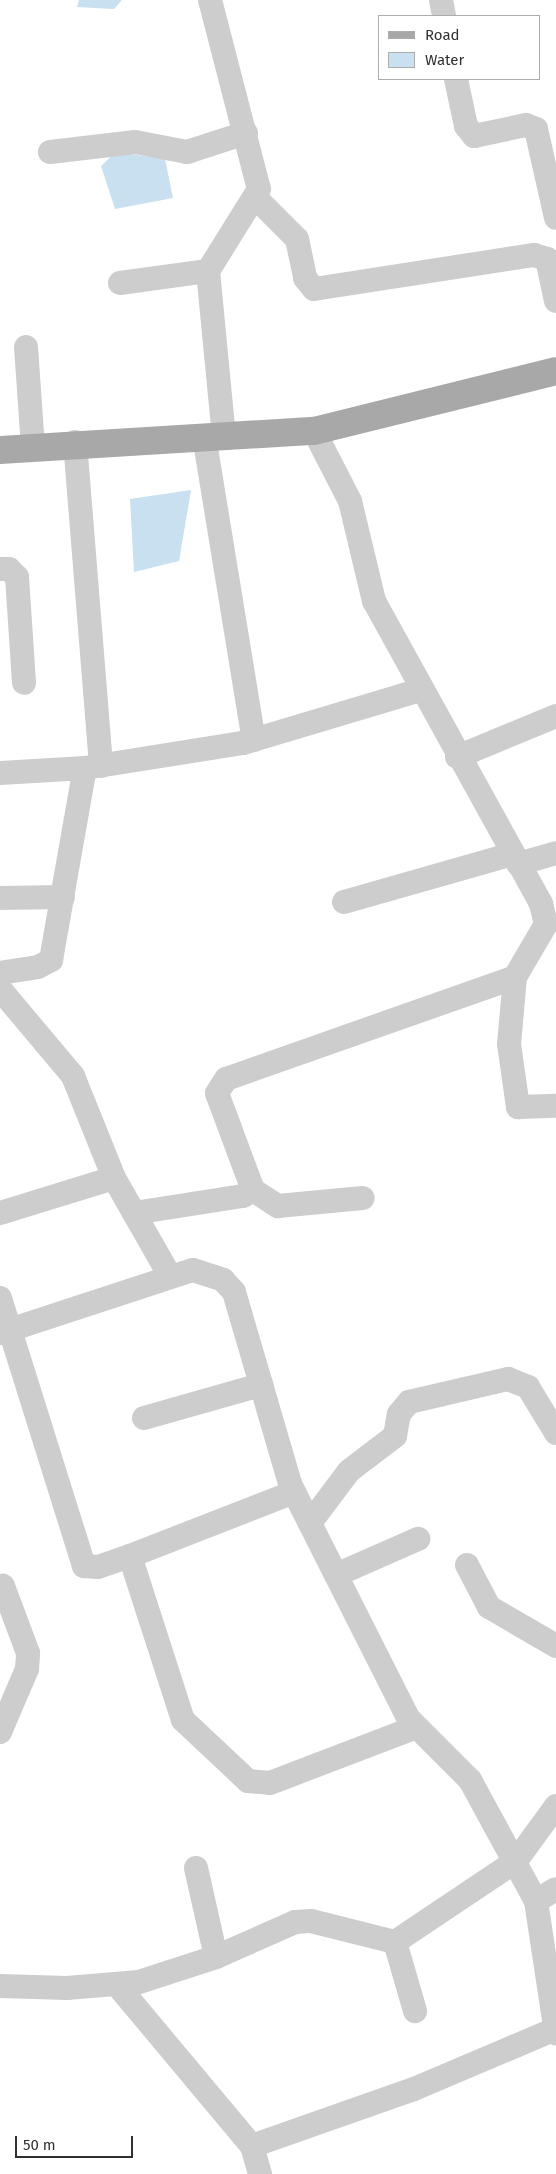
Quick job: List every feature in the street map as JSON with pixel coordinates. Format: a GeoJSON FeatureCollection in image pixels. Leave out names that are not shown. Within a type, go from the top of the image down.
{"type":"FeatureCollection","features":[{"type":"Feature","properties":{"kind":"main road"},"geometry":{"type":"LineString","coordinates":[[0,450],[75,442],[314,431],[556,371]]}},
{"type":"Feature","properties":{"kind":"street"},"geometry":{"type":"LineString","coordinates":[[210,0],[258,180],[255,197],[208,271],[214,437],[254,740]]}},
{"type":"Feature","properties":{"kind":"street"},"geometry":{"type":"LineString","coordinates":[[441,0],[444,15]]}},
{"type":"Feature","properties":{"kind":"street"},"geometry":{"type":"LineString","coordinates":[[456,80],[466,126],[474,136],[526,125],[536,128],[556,218]]}},
{"type":"Feature","properties":{"kind":"street"},"geometry":{"type":"LineString","coordinates":[[50,152],[135,142],[187,152],[246,133]]}},
{"type":"Feature","properties":{"kind":"street"},"geometry":{"type":"LineString","coordinates":[[255,197],[297,239],[305,278],[320,291],[534,255],[552,256],[556,301]]}},
{"type":"Feature","properties":{"kind":"street"},"geometry":{"type":"LineString","coordinates":[[120,283],[208,271]]}},
{"type":"Feature","properties":{"kind":"street"},"geometry":{"type":"LineString","coordinates":[[26,347],[33,447]]}},
{"type":"Feature","properties":{"kind":"street"},"geometry":{"type":"LineString","coordinates":[[314,431],[350,501],[374,601],[457,757],[551,923],[515,977],[509,1044],[518,1107],[556,1106]]}},
{"type":"Feature","properties":{"kind":"street"},"geometry":{"type":"LineString","coordinates":[[0,973],[38,968],[51,960],[63,897],[93,767],[75,442]]}},
{"type":"Feature","properties":{"kind":"street"},"geometry":{"type":"LineString","coordinates":[[0,569],[9,569],[17,577],[24,683]]}},
{"type":"Feature","properties":{"kind":"street"},"geometry":{"type":"LineString","coordinates":[[0,774],[93,767],[254,740],[421,690]]}},
{"type":"Feature","properties":{"kind":"street"},"geometry":{"type":"LineString","coordinates":[[457,757],[556,716]]}},
{"type":"Feature","properties":{"kind":"street"},"geometry":{"type":"LineString","coordinates":[[344,902],[515,859],[556,853]]}},
{"type":"Feature","properties":{"kind":"street"},"geometry":{"type":"LineString","coordinates":[[0,898],[63,897]]}},
{"type":"Feature","properties":{"kind":"street"},"geometry":{"type":"LineString","coordinates":[[363,1198],[278,1206],[253,1190],[217,1093],[226,1080],[515,977]]}},
{"type":"Feature","properties":{"kind":"street"},"geometry":{"type":"LineString","coordinates":[[0,989],[73,1076],[114,1178],[170,1276]]}},
{"type":"Feature","properties":{"kind":"street"},"geometry":{"type":"LineString","coordinates":[[0,1213],[114,1178]]}},
{"type":"Feature","properties":{"kind":"street"},"geometry":{"type":"LineString","coordinates":[[134,1212],[243,1196],[253,1190]]}},
{"type":"Feature","properties":{"kind":"street"},"geometry":{"type":"LineString","coordinates":[[4,1331],[170,1276],[207,1271],[234,1292],[294,1492],[414,1728],[470,1780],[516,1861],[546,1895],[555,2031],[414,2089],[252,2146]]}},
{"type":"Feature","properties":{"kind":"street"},"geometry":{"type":"LineString","coordinates":[[0,1298],[4,1331],[79,1561],[91,1568],[130,1556],[294,1492]]}},
{"type":"Feature","properties":{"kind":"street"},"geometry":{"type":"LineString","coordinates":[[310,1523],[348,1471],[395,1436],[402,1406],[409,1402],[508,1379],[528,1387],[556,1434]]}},
{"type":"Feature","properties":{"kind":"street"},"geometry":{"type":"LineString","coordinates":[[144,1418],[261,1385]]}},
{"type":"Feature","properties":{"kind":"street"},"geometry":{"type":"LineString","coordinates":[[336,1575],[418,1539]]}},
{"type":"Feature","properties":{"kind":"street"},"geometry":{"type":"LineString","coordinates":[[130,1556],[183,1720],[197,1738],[248,1781],[270,1783],[414,1728]]}},
{"type":"Feature","properties":{"kind":"street"},"geometry":{"type":"LineString","coordinates":[[467,1565],[490,1607],[556,1646]]}},
{"type":"Feature","properties":{"kind":"street"},"geometry":{"type":"LineString","coordinates":[[0,1732],[27,1669],[28,1653],[3,1586]]}},
{"type":"Feature","properties":{"kind":"street"},"geometry":{"type":"LineString","coordinates":[[0,1986],[118,1986],[216,1957],[295,1922],[311,1921],[394,1942],[516,1861],[556,1806]]}},
{"type":"Feature","properties":{"kind":"street"},"geometry":{"type":"LineString","coordinates":[[196,1868],[216,1957]]}},
{"type":"Feature","properties":{"kind":"street"},"geometry":{"type":"LineString","coordinates":[[394,1942],[415,2011]]}},
{"type":"Feature","properties":{"kind":"street"},"geometry":{"type":"LineString","coordinates":[[118,1986],[252,2146],[260,2174]]}},
{"type":"Feature","properties":{"kind":"water"},"geometry":{"type":"Polygon","coordinates":[[[79,0],[122,0],[114,9],[77,7],[79,0]]]}},
{"type":"Feature","properties":{"kind":"water"},"geometry":{"type":"Polygon","coordinates":[[[116,152],[165,159],[173,198],[115,209],[101,166],[116,152]]]}},
{"type":"Feature","properties":{"kind":"water"},"geometry":{"type":"Polygon","coordinates":[[[191,490],[179,561],[134,572],[130,499],[191,490]]]}}]}
